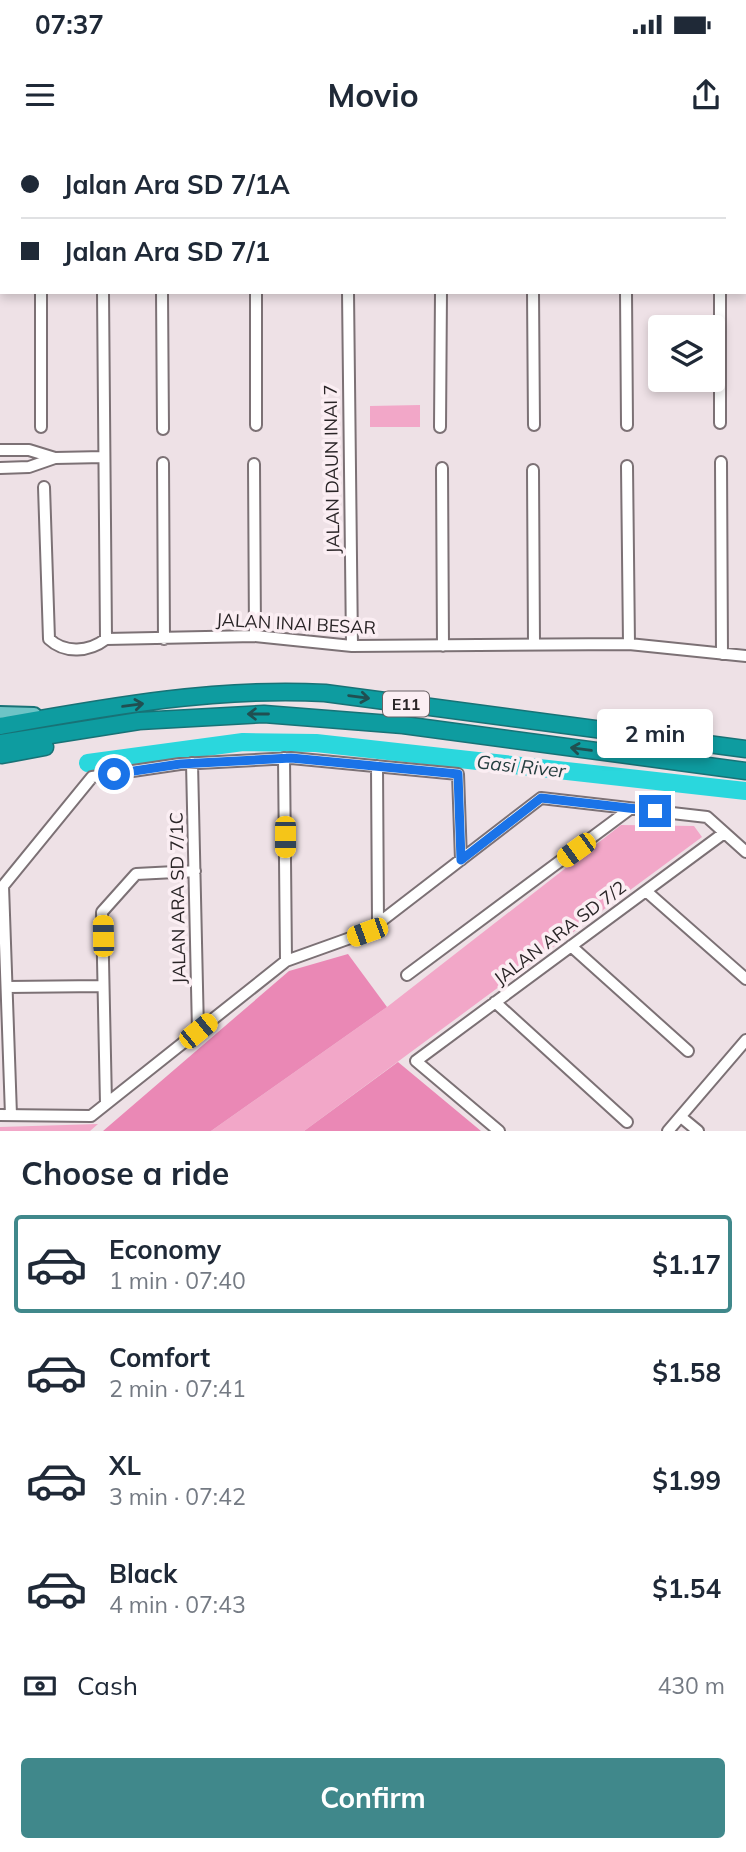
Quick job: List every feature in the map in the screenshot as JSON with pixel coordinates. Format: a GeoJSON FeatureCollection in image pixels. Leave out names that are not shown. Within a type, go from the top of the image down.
{"type":"FeatureCollection","features":[{"type":"Feature","properties":{"kind":"highway","name":"E11"},"geometry":{"type":"LineString","coordinates":[[0,726],[237,693],[285,691],[325,693],[746,750]]}},
{"type":"Feature","properties":{"kind":"highway","name":"E11"},"geometry":{"type":"LineString","coordinates":[[0,753],[139,721],[225,714],[334,717],[746,771]]}},
{"type":"Feature","properties":{"kind":"main road"},"geometry":{"type":"LineString","coordinates":[[0,713],[65,715]]}},
{"type":"Feature","properties":{"kind":"street"},"geometry":{"type":"LineString","coordinates":[[40,294],[41,428]]}},
{"type":"Feature","properties":{"kind":"street"},"geometry":{"type":"LineString","coordinates":[[103,294],[106,639]]}},
{"type":"Feature","properties":{"kind":"street"},"geometry":{"type":"LineString","coordinates":[[162,294],[163,429]]}},
{"type":"Feature","properties":{"kind":"street"},"geometry":{"type":"LineString","coordinates":[[256,294],[256,425]]}},
{"type":"Feature","properties":{"kind":"street","name":"JALAN DAUN INAI 7"},"geometry":{"type":"LineString","coordinates":[[348,294],[352,646]]}},
{"type":"Feature","properties":{"kind":"street"},"geometry":{"type":"LineString","coordinates":[[440,427],[441,294]]}},
{"type":"Feature","properties":{"kind":"street"},"geometry":{"type":"LineString","coordinates":[[533,294],[534,425]]}},
{"type":"Feature","properties":{"kind":"street"},"geometry":{"type":"LineString","coordinates":[[626,294],[627,425]]}},
{"type":"Feature","properties":{"kind":"street"},"geometry":{"type":"LineString","coordinates":[[720,294],[720,423]]}},
{"type":"Feature","properties":{"kind":"street"},"geometry":{"type":"LineString","coordinates":[[0,450],[16,450],[55,458],[104,457]]}},
{"type":"Feature","properties":{"kind":"street"},"geometry":{"type":"LineString","coordinates":[[16,450],[16,467]]}},
{"type":"Feature","properties":{"kind":"street"},"geometry":{"type":"LineString","coordinates":[[0,468],[38,465],[55,458]]}},
{"type":"Feature","properties":{"kind":"street"},"geometry":{"type":"LineString","coordinates":[[722,462],[722,654]]}},
{"type":"Feature","properties":{"kind":"street"},"geometry":{"type":"LineString","coordinates":[[163,463],[164,639]]}},
{"type":"Feature","properties":{"kind":"street"},"geometry":{"type":"LineString","coordinates":[[254,464],[255,636]]}},
{"type":"Feature","properties":{"kind":"street"},"geometry":{"type":"LineString","coordinates":[[627,467],[629,644]]}},
{"type":"Feature","properties":{"kind":"street"},"geometry":{"type":"LineString","coordinates":[[442,468],[443,646]]}},
{"type":"Feature","properties":{"kind":"street"},"geometry":{"type":"LineString","coordinates":[[533,470],[534,644]]}},
{"type":"Feature","properties":{"kind":"street","name":"JALAN INAI BESAR"},"geometry":{"type":"LineString","coordinates":[[44,487],[49,639],[61,648],[86,649],[106,639],[255,636],[352,646],[629,644],[746,656]]}},
{"type":"Feature","properties":{"kind":"street"},"geometry":{"type":"LineString","coordinates":[[284,758],[286,961]]}},
{"type":"Feature","properties":{"kind":"street"},"geometry":{"type":"LineString","coordinates":[[461,860],[458,774],[284,758],[192,763],[92,778],[3,886],[7,987],[6,1115],[91,1116],[286,961],[367,932],[378,924],[461,860],[541,798],[707,817],[746,852]]}},
{"type":"Feature","properties":{"kind":"street","name":"JALAN ARA SD 7/1C"},"geometry":{"type":"LineString","coordinates":[[192,763],[198,1031]]}},
{"type":"Feature","properties":{"kind":"street"},"geometry":{"type":"LineString","coordinates":[[377,766],[378,924]]}},
{"type":"Feature","properties":{"kind":"street"},"geometry":{"type":"LineString","coordinates":[[407,975],[630,808]]}},
{"type":"Feature","properties":{"kind":"street","name":"JALAN ARA SD 7/2"},"geometry":{"type":"LineString","coordinates":[[499,1131],[416,1061],[724,833]]}},
{"type":"Feature","properties":{"kind":"street"},"geometry":{"type":"LineString","coordinates":[[106,1104],[102,912],[136,874],[195,871]]}},
{"type":"Feature","properties":{"kind":"street"},"geometry":{"type":"LineString","coordinates":[[646,891],[746,979]]}},
{"type":"Feature","properties":{"kind":"street"},"geometry":{"type":"LineString","coordinates":[[571,947],[688,1051]]}},
{"type":"Feature","properties":{"kind":"street"},"geometry":{"type":"LineString","coordinates":[[7,987],[103,986]]}},
{"type":"Feature","properties":{"kind":"street"},"geometry":{"type":"LineString","coordinates":[[495,1002],[626,1122]]}},
{"type":"Feature","properties":{"kind":"street"},"geometry":{"type":"LineString","coordinates":[[668,1131],[746,1041]]}},
{"type":"Feature","properties":{"kind":"street"},"geometry":{"type":"LineString","coordinates":[[681,1116],[698,1131]]}},
{"type":"Feature","properties":{"kind":"shaded area"},"geometry":{"type":"Polygon","coordinates":[[[420,405],[420,427],[370,427],[370,406],[420,405]]]}},
{"type":"Feature","properties":{"kind":"shaded area"},"geometry":{"type":"Polygon","coordinates":[[[621,825],[694,826],[702,837],[304,1131],[211,1131],[387,1007],[621,825]]]}},
{"type":"Feature","properties":{"kind":"shaded area"},"geometry":{"type":"Polygon","coordinates":[[[348,954],[387,1007],[211,1131],[103,1131],[289,971],[348,954]]]}},
{"type":"Feature","properties":{"kind":"shaded area"},"geometry":{"type":"Polygon","coordinates":[[[398,1062],[481,1131],[304,1131],[398,1062]]]}},
{"type":"Feature","properties":{"kind":"shaded area"},"geometry":{"type":"Polygon","coordinates":[[[98,1124],[90,1131],[0,1131],[0,1127],[98,1124]]]}},
{"type":"Feature","properties":{"kind":"waterway","name":"Gasi River"},"geometry":{"type":"LineString","coordinates":[[88,763],[243,742],[316,743],[746,791]]}},
{"type":"Feature","properties":{"kind":"route"},"geometry":{"type":"LineString","coordinates":[[114,774],[180,764],[291,758],[458,774],[461,860],[541,798],[655,811]]}}]}
